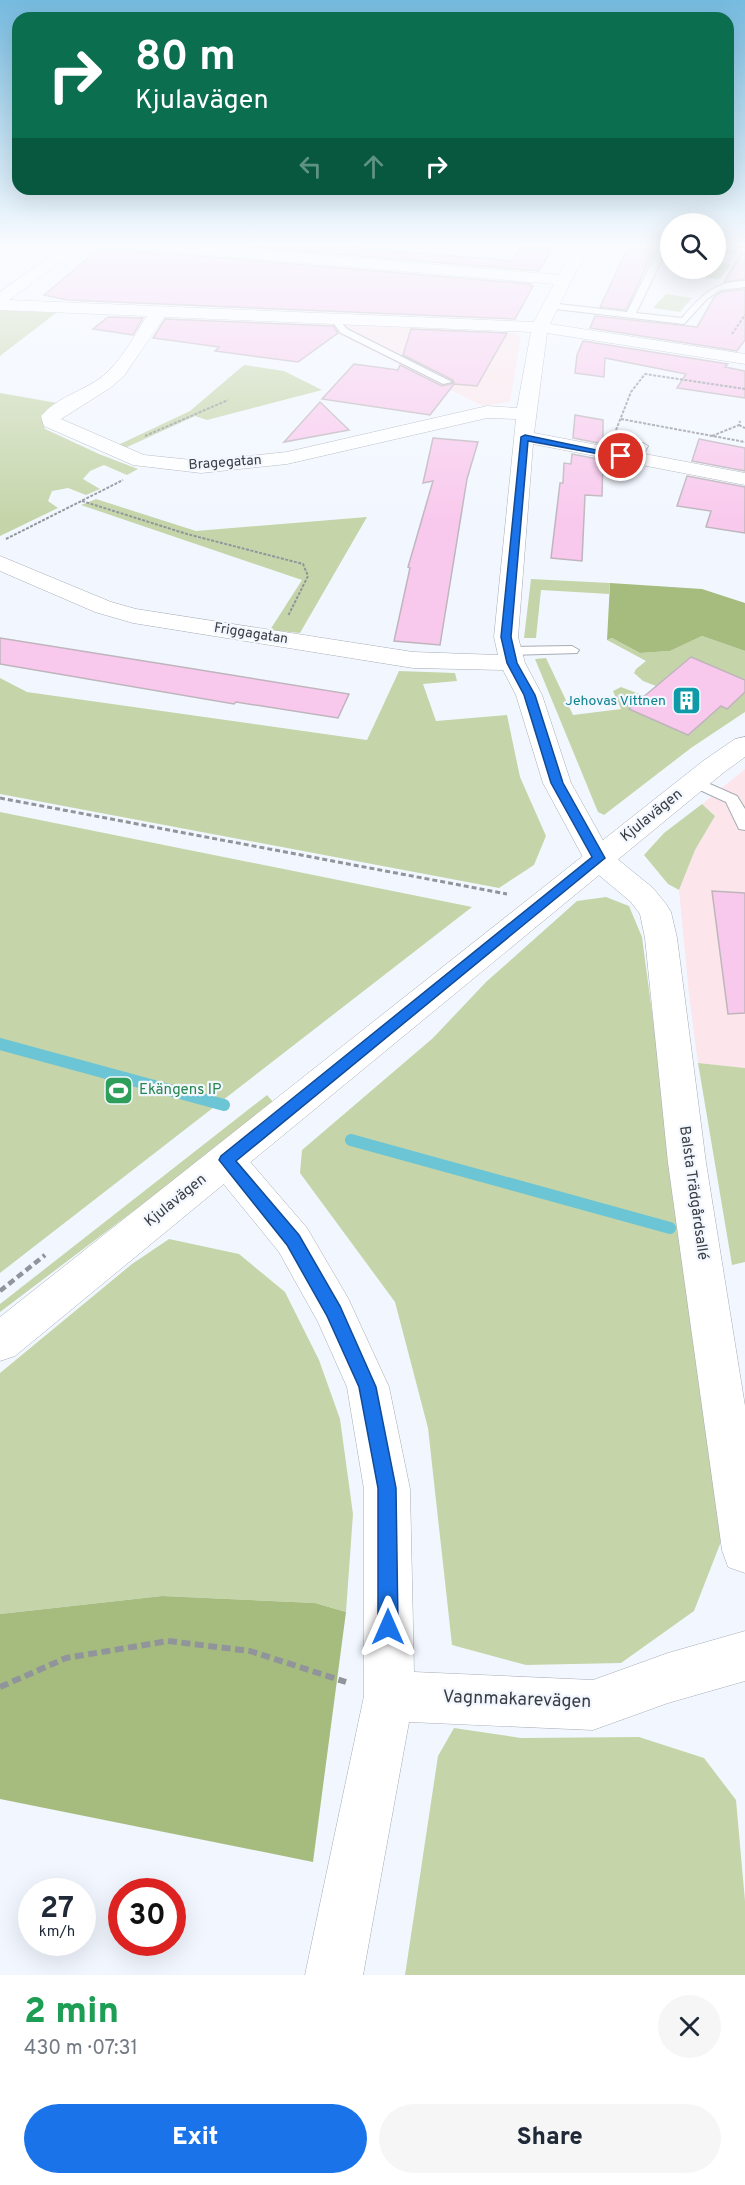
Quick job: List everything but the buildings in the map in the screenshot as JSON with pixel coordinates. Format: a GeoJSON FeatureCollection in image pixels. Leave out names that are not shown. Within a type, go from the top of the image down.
{"type":"FeatureCollection","features":[{"type":"Feature","properties":{"kind":"street","name":"Bragegatan"},"geometry":{"type":"LineString","coordinates":[[141,337],[120,369],[95,389],[51,417],[51,422],[140,461],[201,467],[287,458],[487,412],[526,414]]}},
{"type":"Feature","properties":{"kind":"street"},"geometry":{"type":"LineString","coordinates":[[538,337],[526,414],[506,637],[511,657],[529,695],[557,783],[599,858]]}},
{"type":"Feature","properties":{"kind":"street"},"geometry":{"type":"LineString","coordinates":[[605,337],[745,359]]}},
{"type":"Feature","properties":{"kind":"street"},"geometry":{"type":"LineString","coordinates":[[525,437],[607,453],[639,452],[745,479]]}},
{"type":"Feature","properties":{"kind":"street","name":"Friggagatan"},"geometry":{"type":"LineString","coordinates":[[0,563],[118,612],[413,660],[511,657]]}},
{"type":"Feature","properties":{"kind":"street","name":"Kjulavägen"},"geometry":{"type":"LineString","coordinates":[[0,1342],[599,858],[694,782],[745,745]]}},
{"type":"Feature","properties":{"kind":"street","name":"Balsta Trädgårdsallé"},"geometry":{"type":"LineString","coordinates":[[599,858],[642,895],[655,912],[661,938],[687,1163],[745,1550]]}},
{"type":"Feature","properties":{"kind":"street"},"geometry":{"type":"LineString","coordinates":[[226,1160],[293,1240],[334,1311],[368,1387],[387,1488],[389,1696],[333,1975]]}},
{"type":"Feature","properties":{"kind":"street","name":"Vagnmakarevägen"},"geometry":{"type":"LineString","coordinates":[[389,1696],[593,1705],[668,1678],[745,1656]]}},
{"type":"Feature","properties":{"kind":"lane"},"geometry":{"type":"LineString","coordinates":[[356,337],[447,382]]}},
{"type":"Feature","properties":{"kind":"lane"},"geometry":{"type":"LineString","coordinates":[[511,657],[572,650]]}},
{"type":"Feature","properties":{"kind":"lane"},"geometry":{"type":"LineString","coordinates":[[694,782],[738,800],[745,825]]}},
{"type":"Feature","properties":{"kind":"path"},"geometry":{"type":"LineString","coordinates":[[607,453],[631,392],[645,374],[745,389]]}},
{"type":"Feature","properties":{"kind":"path"},"geometry":{"type":"LineString","coordinates":[[114,450],[228,400]]}},
{"type":"Feature","properties":{"kind":"path"},"geometry":{"type":"LineString","coordinates":[[621,419],[745,442]]}},
{"type":"Feature","properties":{"kind":"path"},"geometry":{"type":"LineString","coordinates":[[712,436],[740,423],[745,428]]}},
{"type":"Feature","properties":{"kind":"path"},"geometry":{"type":"LineString","coordinates":[[0,542],[156,464]]}},
{"type":"Feature","properties":{"kind":"path"},"geometry":{"type":"LineString","coordinates":[[82,501],[187,534],[303,564],[308,576],[277,638]]}},
{"type":"Feature","properties":{"kind":"path"},"geometry":{"type":"LineString","coordinates":[[0,798],[507,895]]}},
{"type":"Feature","properties":{"kind":"path"},"geometry":{"type":"LineString","coordinates":[[0,1687],[66,1658],[168,1641],[250,1651],[389,1696]]}},
{"type":"Feature","properties":{"kind":"shaded area"},"geometry":{"type":"Polygon","coordinates":[[[345,337],[521,337],[510,402],[483,406],[345,337]]]}},
{"type":"Feature","properties":{"kind":"shaded area"},"geometry":{"type":"Polygon","coordinates":[[[745,769],[745,1068],[698,1063],[679,890],[695,850],[715,816],[702,804],[745,769]]]}},
{"type":"Feature","properties":{"kind":"green space"},"geometry":{"type":"Polygon","coordinates":[[[0,337],[25,337],[0,356],[0,337]]]}},
{"type":"Feature","properties":{"kind":"green space"},"geometry":{"type":"Polygon","coordinates":[[[244,365],[284,371],[322,390],[207,420],[195,416],[125,448],[118,445],[190,411],[244,365]]]}},
{"type":"Feature","properties":{"kind":"green space"},"geometry":{"type":"Polygon","coordinates":[[[0,393],[63,404],[41,415],[45,429],[138,469],[127,475],[104,465],[90,471],[83,479],[100,489],[86,495],[68,488],[52,491],[48,501],[58,508],[0,536],[0,393]]]}},
{"type":"Feature","properties":{"kind":"green space"},"geometry":{"type":"Polygon","coordinates":[[[96,499],[196,531],[367,517],[300,633],[270,630],[302,580],[81,505],[96,499]]]}},
{"type":"Feature","properties":{"kind":"green space"},"geometry":{"type":"Polygon","coordinates":[[[531,579],[610,583],[609,594],[541,590],[536,638],[524,638],[531,579]]]}},
{"type":"Feature","properties":{"kind":"green space"},"geometry":{"type":"Polygon","coordinates":[[[610,583],[702,589],[745,603],[745,651],[702,636],[670,651],[640,653],[612,638],[607,640],[610,583]]]}},
{"type":"Feature","properties":{"kind":"green space"},"geometry":{"type":"Polygon","coordinates":[[[702,636],[745,651],[745,680],[691,658],[656,686],[643,681],[634,673],[646,661],[607,640],[612,638],[640,653],[670,651],[702,636]]]}},
{"type":"Feature","properties":{"kind":"green space"},"geometry":{"type":"Polygon","coordinates":[[[546,658],[573,715],[621,709],[613,691],[621,687],[645,696],[629,709],[688,735],[721,706],[727,708],[745,692],[745,712],[691,748],[604,815],[598,812],[535,659],[546,658]]]}},
{"type":"Feature","properties":{"kind":"green space"},"geometry":{"type":"Polygon","coordinates":[[[399,671],[455,673],[457,681],[423,684],[436,721],[507,715],[520,777],[546,836],[534,865],[499,888],[0,794],[0,678],[27,692],[367,740],[399,671]]]}},
{"type":"Feature","properties":{"kind":"green space"},"geometry":{"type":"Polygon","coordinates":[[[702,804],[715,816],[695,850],[679,890],[668,884],[644,855],[664,833],[702,804]]]}},
{"type":"Feature","properties":{"kind":"green space","name":"Ekängens IP"},"geometry":{"type":"Polygon","coordinates":[[[0,812],[472,907],[0,1273],[0,812]]]}},
{"type":"Feature","properties":{"kind":"green space"},"geometry":{"type":"Polygon","coordinates":[[[606,897],[629,906],[642,937],[722,1539],[694,1611],[621,1663],[526,1665],[452,1645],[428,1428],[395,1302],[300,1173],[302,1150],[433,1038],[486,982],[577,901],[606,897]]]}},
{"type":"Feature","properties":{"kind":"green space"},"geometry":{"type":"Polygon","coordinates":[[[698,1063],[745,1068],[745,1262],[732,1265],[698,1063]]]}},
{"type":"Feature","properties":{"kind":"green space"},"geometry":{"type":"Polygon","coordinates":[[[267,1095],[275,1104],[0,1312],[0,1304],[267,1095]]]}},
{"type":"Feature","properties":{"kind":"green space"},"geometry":{"type":"Polygon","coordinates":[[[169,1239],[239,1254],[285,1292],[319,1360],[340,1419],[353,1514],[346,1612],[315,1603],[162,1596],[0,1614],[0,1373],[132,1264],[169,1239]]]}},
{"type":"Feature","properties":{"kind":"green space"},"geometry":{"type":"Polygon","coordinates":[[[162,1596],[315,1603],[346,1612],[313,1862],[0,1799],[0,1614],[162,1596]]]}},
{"type":"Feature","properties":{"kind":"green space"},"geometry":{"type":"Polygon","coordinates":[[[454,1728],[521,1738],[639,1737],[704,1758],[736,1800],[745,1901],[745,1975],[405,1975],[438,1756],[454,1728]]]}},
{"type":"Feature","properties":{"kind":"waterway"},"geometry":{"type":"LineString","coordinates":[[0,1044],[224,1105]]}},
{"type":"Feature","properties":{"kind":"waterway"},"geometry":{"type":"LineString","coordinates":[[351,1140],[670,1228]]}},
{"type":"Feature","properties":{"kind":"place","name":"Jehovas Vittnen"},"geometry":{"type":"Point","coordinates":[687,701]}},
{"type":"Feature","properties":{"kind":"place","name":"Ekängens IP"},"geometry":{"type":"Point","coordinates":[118,1090]}},
{"type":"Feature","properties":{"kind":"route"},"geometry":{"type":"LineString","coordinates":[[388,1627],[387,1488],[368,1387],[334,1311],[293,1240],[226,1160],[599,858],[557,783],[529,695],[512,663],[506,637],[525,437],[621,456]]}}]}
